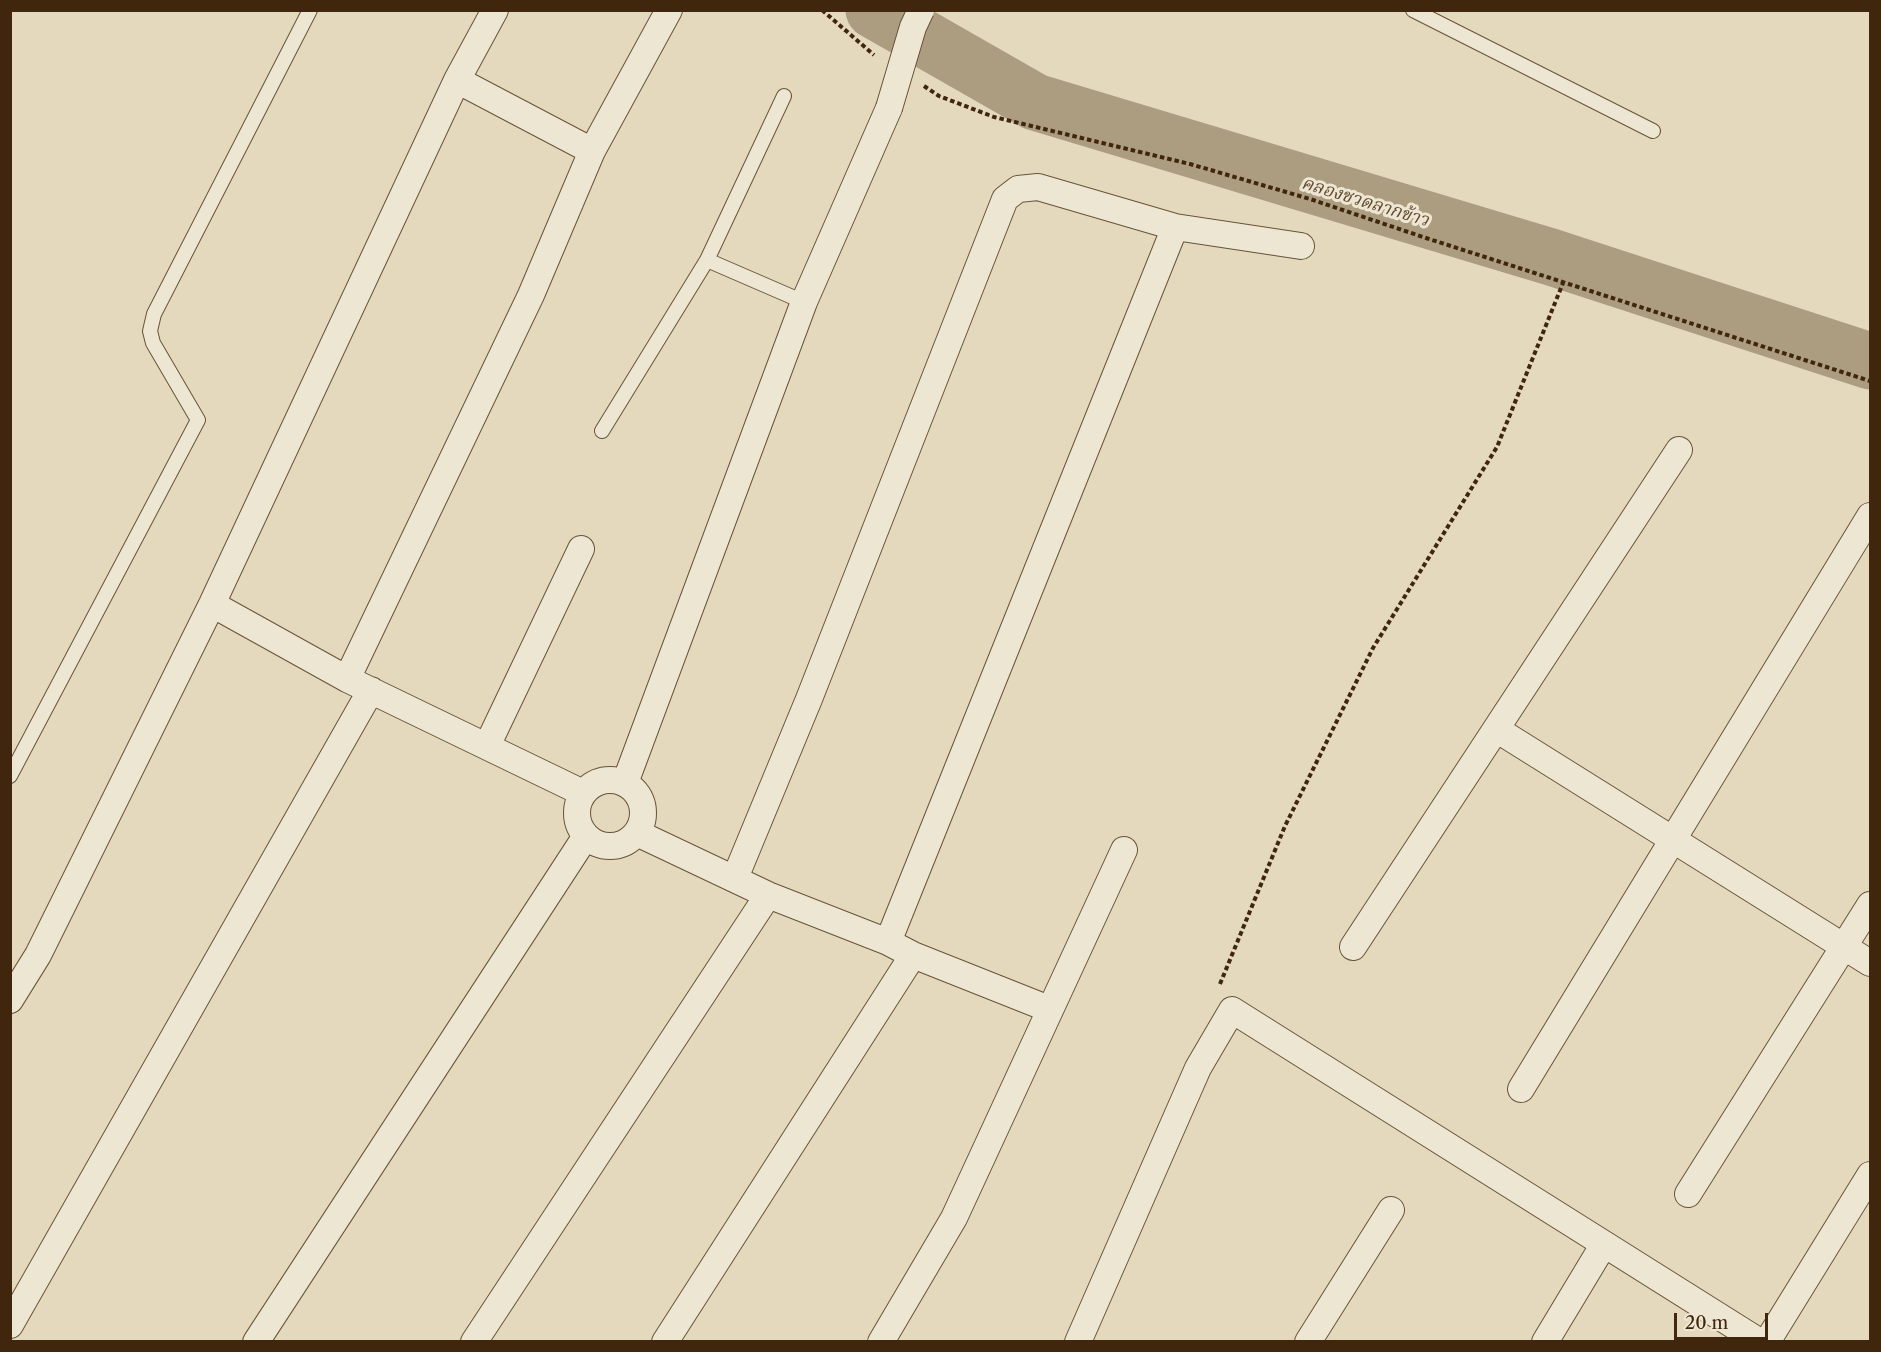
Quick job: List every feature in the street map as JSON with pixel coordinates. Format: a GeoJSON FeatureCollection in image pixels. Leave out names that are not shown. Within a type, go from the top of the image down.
{"type":"FeatureCollection","features":[{"type":"Feature","properties":{"kind":"street"},"geometry":{"type":"LineString","coordinates":[[10,1000],[38,955],[212,604],[457,80],[495,10]]}},
{"type":"Feature","properties":{"kind":"street"},"geometry":{"type":"LineString","coordinates":[[347,679],[531,295],[592,151],[669,10]]}},
{"type":"Feature","properties":{"kind":"street"},"geometry":{"type":"LineString","coordinates":[[625,783],[804,302],[889,108],[921,10]]}},
{"type":"Feature","properties":{"kind":"street"},"geometry":{"type":"LineString","coordinates":[[457,80],[592,151]]}},
{"type":"Feature","properties":{"kind":"street"},"geometry":{"type":"LineString","coordinates":[[735,878],[809,699],[1005,199],[1018,189],[1038,187],[1175,227],[1301,246]]}},
{"type":"Feature","properties":{"kind":"street"},"geometry":{"type":"LineString","coordinates":[[888,942],[1175,227]]}},
{"type":"Feature","properties":{"kind":"street"},"geometry":{"type":"LineString","coordinates":[[1353,947],[1679,450]]}},
{"type":"Feature","properties":{"kind":"street"},"geometry":{"type":"LineString","coordinates":[[1521,1089],[1870,516]]}},
{"type":"Feature","properties":{"kind":"street"},"geometry":{"type":"LineString","coordinates":[[487,746],[581,549]]}},
{"type":"Feature","properties":{"kind":"street"},"geometry":{"type":"LineString","coordinates":[[212,604],[347,679],[583,793]]}},
{"type":"Feature","properties":{"kind":"street"},"geometry":{"type":"LineString","coordinates":[[10,1325],[371,690]]}},
{"type":"Feature","properties":{"kind":"street"},"geometry":{"type":"LineString","coordinates":[[1496,729],[1870,963]]}},
{"type":"Feature","properties":{"kind":"street"},"geometry":{"type":"LineString","coordinates":[[602,780],[625,783],[641,800],[644,811],[637,833],[628,842],[618,846],[606,847],[595,843],[579,827],[576,815],[583,793],[591,785],[602,780]]}},
{"type":"Feature","properties":{"kind":"street"},"geometry":{"type":"LineString","coordinates":[[637,833],[768,895],[1049,1009]]}},
{"type":"Feature","properties":{"kind":"street"},"geometry":{"type":"LineString","coordinates":[[256,1341],[586,836]]}},
{"type":"Feature","properties":{"kind":"street"},"geometry":{"type":"LineString","coordinates":[[881,1341],[954,1218],[1124,850]]}},
{"type":"Feature","properties":{"kind":"street"},"geometry":{"type":"LineString","coordinates":[[474,1341],[768,895]]}},
{"type":"Feature","properties":{"kind":"street"},"geometry":{"type":"LineString","coordinates":[[1688,1194],[1870,906]]}},
{"type":"Feature","properties":{"kind":"street"},"geometry":{"type":"LineString","coordinates":[[665,1341],[913,955]]}},
{"type":"Feature","properties":{"kind":"street"},"geometry":{"type":"LineString","coordinates":[[1078,1341],[1198,1068],[1232,1010],[1760,1341]]}},
{"type":"Feature","properties":{"kind":"street"},"geometry":{"type":"LineString","coordinates":[[1767,1341],[1870,1175]]}},
{"type":"Feature","properties":{"kind":"street"},"geometry":{"type":"LineString","coordinates":[[1308,1341],[1391,1210]]}},
{"type":"Feature","properties":{"kind":"street"},"geometry":{"type":"LineString","coordinates":[[1545,1341],[1604,1244]]}},
{"type":"Feature","properties":{"kind":"lane"},"geometry":{"type":"LineString","coordinates":[[10,776],[198,420],[153,343],[150,331],[154,314],[310,10]]}},
{"type":"Feature","properties":{"kind":"lane"},"geometry":{"type":"LineString","coordinates":[[1413,10],[1653,131]]}},
{"type":"Feature","properties":{"kind":"lane"},"geometry":{"type":"LineString","coordinates":[[602,430],[707,260],[784,96]]}},
{"type":"Feature","properties":{"kind":"lane"},"geometry":{"type":"LineString","coordinates":[[707,260],[804,302]]}},
{"type":"Feature","properties":{"kind":"path"},"geometry":{"type":"LineString","coordinates":[[822,10],[880,58]]}},
{"type":"Feature","properties":{"kind":"path"},"geometry":{"type":"LineString","coordinates":[[922,85],[939,96],[994,117],[1190,164],[1299,195],[1563,283],[1870,381]]}},
{"type":"Feature","properties":{"kind":"path"},"geometry":{"type":"LineString","coordinates":[[1218,988],[1285,826],[1373,648],[1497,447],[1563,283]]}},
{"type":"Feature","properties":{"kind":"waterway","name":"คลองชวดลากข้าว"},"geometry":{"type":"LineString","coordinates":[[874,10],[1035,102],[1551,257],[1870,361]]}}]}
